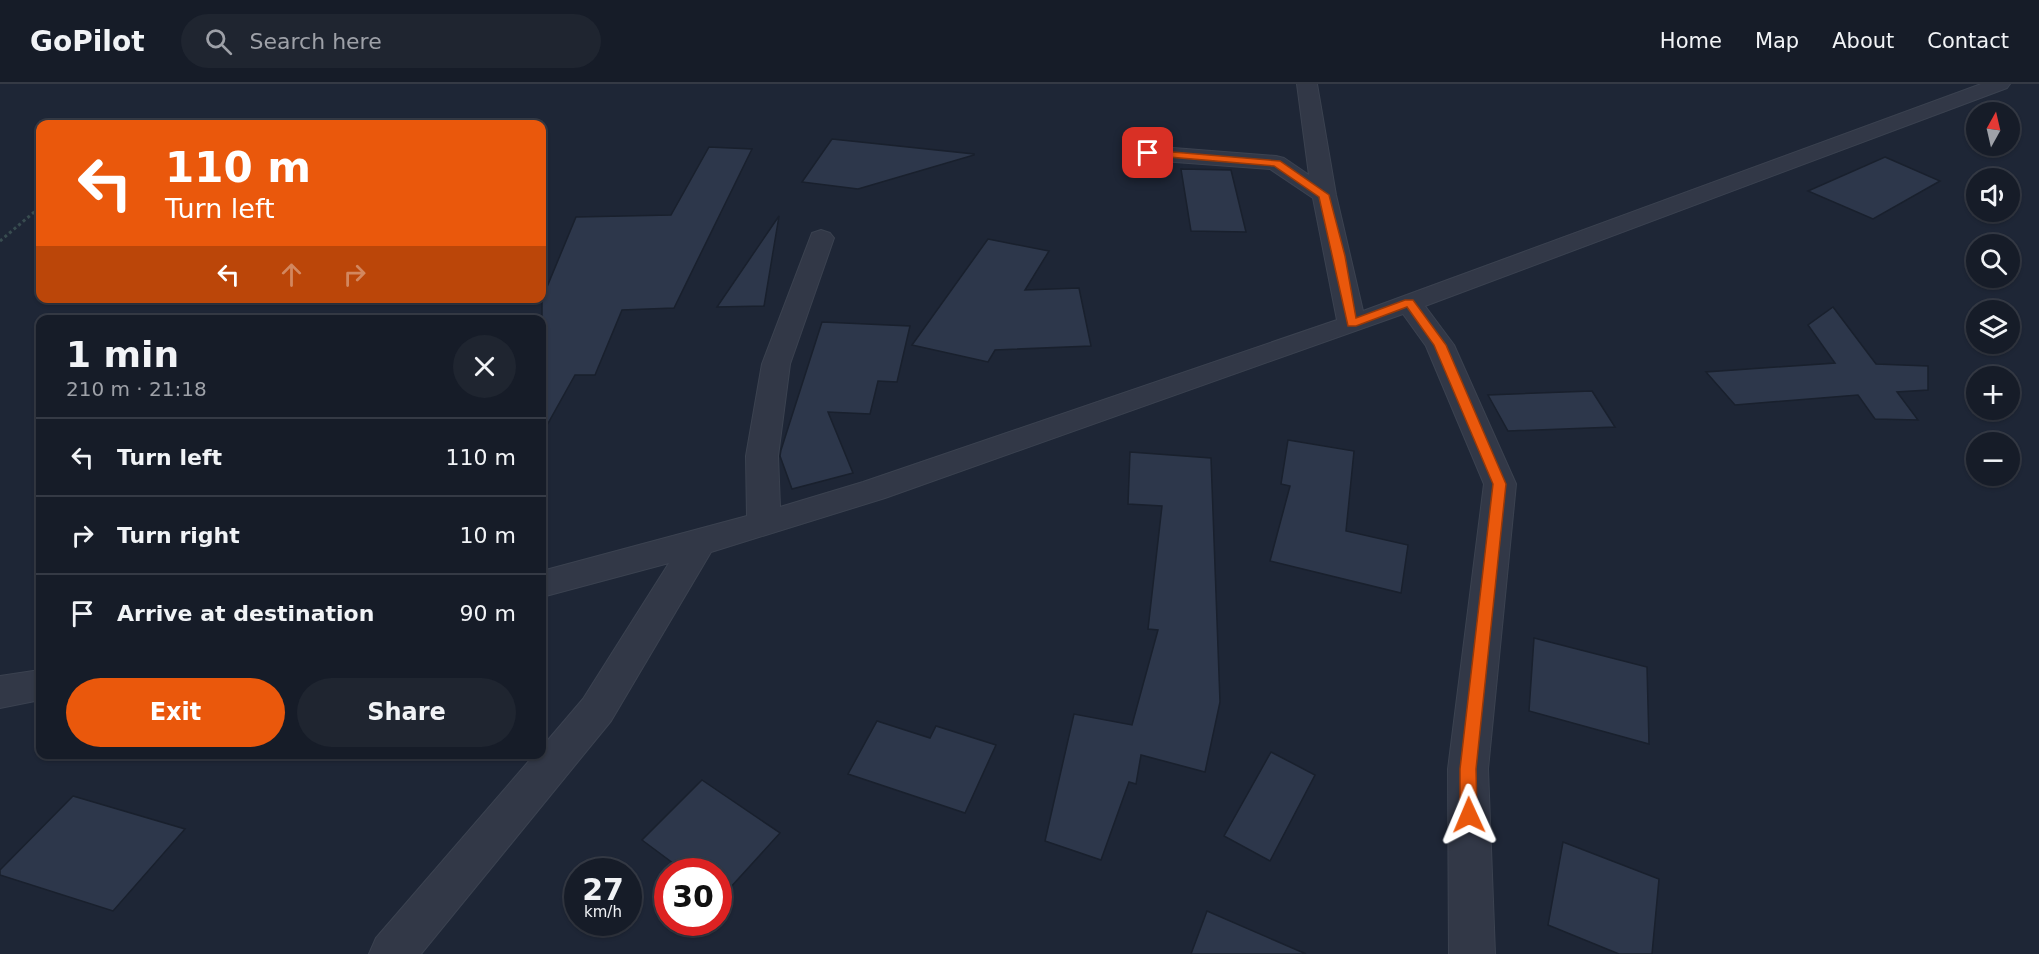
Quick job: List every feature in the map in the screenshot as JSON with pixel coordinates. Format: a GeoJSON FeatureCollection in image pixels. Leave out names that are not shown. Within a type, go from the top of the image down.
{"type":"FeatureCollection","features":[{"type":"Feature","properties":{"kind":"street"},"geometry":{"type":"LineString","coordinates":[[1307,84],[1324,195],[1352,324]]}},
{"type":"Feature","properties":{"kind":"street"},"geometry":{"type":"LineString","coordinates":[[546,583],[699,543],[874,490],[1352,324],[2000,84]]}},
{"type":"Feature","properties":{"kind":"street"},"geometry":{"type":"LineString","coordinates":[[1148,153],[1276,163],[1324,195]]}},
{"type":"Feature","properties":{"kind":"street"},"geometry":{"type":"LineString","coordinates":[[764,524],[762,456],[776,364],[821,238]]}},
{"type":"Feature","properties":{"kind":"street"},"geometry":{"type":"LineString","coordinates":[[1409,303],[1440,345],[1500,484],[1468,769],[1472,954]]}},
{"type":"Feature","properties":{"kind":"street"},"geometry":{"type":"LineString","coordinates":[[392,954],[597,710],[699,543]]}},
{"type":"Feature","properties":{"kind":"street"},"geometry":{"type":"LineString","coordinates":[[0,692],[36,686]]}},
{"type":"Feature","properties":{"kind":"path"},"geometry":{"type":"LineString","coordinates":[[0,241],[36,211]]}},
{"type":"Feature","properties":{"kind":"building"},"geometry":{"type":"Polygon","coordinates":[[[832,139],[974,155],[858,189],[802,182],[832,139]]]}},
{"type":"Feature","properties":{"kind":"building"},"geometry":{"type":"Polygon","coordinates":[[[709,147],[752,149],[674,308],[622,310],[595,375],[575,375],[546,427],[546,315],[542,315],[542,303],[546,303],[546,289],[576,217],[671,215],[709,147]]]}},
{"type":"Feature","properties":{"kind":"building"},"geometry":{"type":"Polygon","coordinates":[[[1885,157],[1940,181],[1873,219],[1808,191],[1885,157]]]}},
{"type":"Feature","properties":{"kind":"building"},"geometry":{"type":"Polygon","coordinates":[[[1181,169],[1231,170],[1246,232],[1191,231],[1181,169]]]}},
{"type":"Feature","properties":{"kind":"building"},"geometry":{"type":"Polygon","coordinates":[[[779,216],[764,306],[717,307],[779,216]]]}},
{"type":"Feature","properties":{"kind":"building"},"geometry":{"type":"Polygon","coordinates":[[[988,239],[1049,251],[1025,290],[1079,288],[1091,346],[995,350],[988,362],[912,345],[988,239]]]}},
{"type":"Feature","properties":{"kind":"building"},"geometry":{"type":"Polygon","coordinates":[[[1833,307],[1876,364],[1928,366],[1928,390],[1897,392],[1918,420],[1875,419],[1858,395],[1735,405],[1706,372],[1835,363],[1808,325],[1833,307]]]}},
{"type":"Feature","properties":{"kind":"building"},"geometry":{"type":"Polygon","coordinates":[[[822,322],[910,326],[897,382],[878,381],[870,414],[828,412],[853,473],[792,489],[780,456],[781,450],[822,322]]]}},
{"type":"Feature","properties":{"kind":"building"},"geometry":{"type":"Polygon","coordinates":[[[1592,391],[1615,427],[1508,431],[1488,395],[1592,391]]]}},
{"type":"Feature","properties":{"kind":"building"},"geometry":{"type":"Polygon","coordinates":[[[1288,440],[1354,451],[1346,531],[1408,545],[1401,593],[1270,561],[1290,486],[1281,484],[1288,440]]]}},
{"type":"Feature","properties":{"kind":"building"},"geometry":{"type":"Polygon","coordinates":[[[1130,452],[1211,458],[1220,702],[1205,772],[1141,755],[1136,784],[1129,782],[1101,860],[1045,841],[1074,714],[1132,725],[1158,630],[1148,629],[1162,506],[1128,504],[1130,452]]]}},
{"type":"Feature","properties":{"kind":"building"},"geometry":{"type":"Polygon","coordinates":[[[1534,638],[1647,667],[1649,744],[1529,711],[1534,638]]]}},
{"type":"Feature","properties":{"kind":"building"},"geometry":{"type":"Polygon","coordinates":[[[877,721],[930,738],[936,726],[996,745],[965,813],[848,774],[877,721]]]}},
{"type":"Feature","properties":{"kind":"building"},"geometry":{"type":"Polygon","coordinates":[[[1271,752],[1315,775],[1270,861],[1224,836],[1271,752]]]}},
{"type":"Feature","properties":{"kind":"building"},"geometry":{"type":"Polygon","coordinates":[[[702,780],[780,833],[732,886],[732,858],[666,858],[642,840],[702,780]]]}},
{"type":"Feature","properties":{"kind":"building"},"geometry":{"type":"Polygon","coordinates":[[[73,796],[185,829],[113,911],[0,875],[0,870],[73,796]]]}},
{"type":"Feature","properties":{"kind":"building"},"geometry":{"type":"Polygon","coordinates":[[[1563,842],[1659,879],[1652,954],[1619,954],[1548,925],[1563,842]]]}},
{"type":"Feature","properties":{"kind":"building"},"geometry":{"type":"Polygon","coordinates":[[[1207,911],[1306,954],[1191,954],[1207,911]]]}},
{"type":"Feature","properties":{"kind":"route"},"geometry":{"type":"LineString","coordinates":[[1148,153],[1276,163],[1324,195],[1352,324],[1409,303],[1440,345],[1500,484],[1468,769],[1469,815]]}}]}
